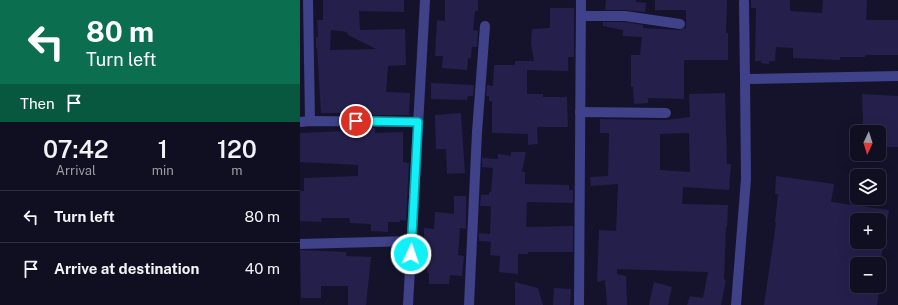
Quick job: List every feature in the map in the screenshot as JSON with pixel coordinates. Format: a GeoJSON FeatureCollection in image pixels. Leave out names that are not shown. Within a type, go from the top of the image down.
{"type":"FeatureCollection","features":[{"type":"Feature","properties":{"kind":"street"},"geometry":{"type":"LineString","coordinates":[[308,0],[305,122],[418,122]]}},
{"type":"Feature","properties":{"kind":"street"},"geometry":{"type":"LineString","coordinates":[[408,305],[425,0]]}},
{"type":"Feature","properties":{"kind":"street"},"geometry":{"type":"LineString","coordinates":[[579,305],[581,0]]}},
{"type":"Feature","properties":{"kind":"street"},"geometry":{"type":"LineString","coordinates":[[736,305],[746,179],[744,2]]}},
{"type":"Feature","properties":{"kind":"street"},"geometry":{"type":"LineString","coordinates":[[581,16],[625,16],[680,24]]}},
{"type":"Feature","properties":{"kind":"street"},"geometry":{"type":"LineString","coordinates":[[469,305],[477,132],[485,26]]}},
{"type":"Feature","properties":{"kind":"street"},"geometry":{"type":"LineString","coordinates":[[744,79],[898,76]]}},
{"type":"Feature","properties":{"kind":"street"},"geometry":{"type":"LineString","coordinates":[[580,112],[666,113]]}},
{"type":"Feature","properties":{"kind":"street"},"geometry":{"type":"LineString","coordinates":[[300,244],[412,241]]}},
{"type":"Feature","properties":{"kind":"building"},"geometry":{"type":"Polygon","coordinates":[[[323,0],[404,0],[404,12],[359,11],[360,30],[405,29],[406,65],[388,66],[386,92],[410,93],[409,115],[321,113],[316,37],[318,37],[317,20],[323,20],[323,0]],[[331,30],[330,50],[376,49],[348,35],[347,32],[331,30]]]}},
{"type":"Feature","properties":{"kind":"building"},"geometry":{"type":"Polygon","coordinates":[[[445,0],[478,0],[478,11],[475,11],[473,30],[478,31],[477,47],[472,47],[471,58],[468,58],[467,70],[442,68],[443,56],[435,56],[437,20],[445,21],[445,0]]]}},
{"type":"Feature","properties":{"kind":"building"},"geometry":{"type":"Polygon","coordinates":[[[606,0],[636,0],[636,2],[646,3],[645,12],[605,10],[606,0]]]}},
{"type":"Feature","properties":{"kind":"building"},"geometry":{"type":"Polygon","coordinates":[[[655,0],[727,0],[726,33],[728,33],[728,60],[684,60],[684,99],[648,98],[648,103],[634,104],[633,87],[631,87],[631,55],[640,55],[642,37],[623,36],[623,30],[603,26],[603,22],[625,22],[643,25],[643,28],[679,30],[686,28],[686,10],[655,10],[655,0]]]}},
{"type":"Feature","properties":{"kind":"building"},"geometry":{"type":"Polygon","coordinates":[[[751,0],[790,0],[790,11],[822,13],[823,0],[867,0],[866,20],[898,20],[898,55],[840,57],[840,60],[793,58],[793,48],[776,47],[775,61],[769,61],[769,64],[761,63],[761,61],[755,61],[756,8],[751,8],[751,0]]]}},
{"type":"Feature","properties":{"kind":"building"},"geometry":{"type":"Polygon","coordinates":[[[550,8],[574,8],[574,57],[568,57],[568,71],[527,70],[527,94],[543,94],[543,97],[567,97],[568,127],[537,127],[538,144],[528,145],[528,134],[492,133],[492,101],[489,101],[489,96],[486,96],[487,85],[493,86],[494,65],[515,65],[515,61],[534,61],[531,44],[532,29],[550,28],[550,8]]]}},
{"type":"Feature","properties":{"kind":"building"},"geometry":{"type":"Polygon","coordinates":[[[431,83],[474,85],[473,96],[468,96],[467,100],[431,99],[431,83]]]}},
{"type":"Feature","properties":{"kind":"building"},"geometry":{"type":"Polygon","coordinates":[[[725,93],[727,164],[731,164],[729,190],[683,187],[682,204],[728,205],[724,279],[726,280],[721,305],[687,305],[690,296],[703,298],[708,272],[617,269],[617,274],[626,276],[627,305],[607,305],[605,280],[597,282],[599,230],[616,231],[618,184],[591,186],[590,177],[608,176],[609,133],[600,133],[600,119],[666,120],[690,117],[689,94],[725,93]],[[689,133],[660,134],[660,170],[690,172],[689,133]]]}},
{"type":"Feature","properties":{"kind":"building"},"geometry":{"type":"Polygon","coordinates":[[[862,94],[898,96],[898,147],[886,147],[886,125],[863,125],[862,94]]]}},
{"type":"Feature","properties":{"kind":"building"},"geometry":{"type":"Polygon","coordinates":[[[461,113],[465,173],[447,174],[446,149],[436,149],[435,115],[461,113]]]}},
{"type":"Feature","properties":{"kind":"building"},"geometry":{"type":"Polygon","coordinates":[[[364,128],[375,128],[375,133],[403,132],[403,162],[409,163],[406,221],[400,220],[400,222],[388,222],[388,232],[371,231],[371,224],[350,223],[349,218],[321,218],[322,222],[300,221],[300,191],[304,191],[304,178],[358,176],[358,165],[300,162],[300,133],[364,130],[364,128]]]}},
{"type":"Feature","properties":{"kind":"building"},"geometry":{"type":"Polygon","coordinates":[[[511,152],[526,152],[522,172],[525,172],[525,184],[569,185],[569,190],[573,190],[573,203],[527,202],[526,227],[573,226],[573,252],[528,252],[528,254],[518,254],[518,274],[499,272],[500,256],[490,255],[491,242],[479,241],[479,233],[490,234],[491,206],[480,206],[481,195],[489,195],[489,192],[491,192],[493,168],[482,167],[482,158],[498,159],[498,154],[511,156],[511,152]]]}},
{"type":"Feature","properties":{"kind":"building"},"geometry":{"type":"Polygon","coordinates":[[[776,176],[834,184],[831,202],[889,210],[886,228],[886,213],[850,213],[850,249],[882,249],[881,257],[850,257],[850,293],[879,293],[877,305],[764,305],[776,223],[778,194],[775,194],[776,176]]]}},
{"type":"Feature","properties":{"kind":"building"},"geometry":{"type":"Polygon","coordinates":[[[454,196],[466,196],[466,229],[460,228],[458,255],[464,256],[462,276],[450,275],[449,284],[429,284],[429,273],[427,273],[428,262],[425,262],[427,243],[424,243],[424,228],[434,229],[435,212],[454,214],[454,196]]]}},
{"type":"Feature","properties":{"kind":"building"},"geometry":{"type":"Polygon","coordinates":[[[300,250],[346,252],[346,256],[371,257],[366,305],[348,305],[348,286],[321,286],[321,298],[301,298],[300,250]]]}},
{"type":"Feature","properties":{"kind":"building"},"geometry":{"type":"Polygon","coordinates":[[[515,282],[538,288],[543,305],[515,305],[515,282]]]}},
{"type":"Feature","properties":{"kind":"building"},"geometry":{"type":"Polygon","coordinates":[[[654,282],[672,287],[668,305],[649,305],[654,282]]]}},
{"type":"Feature","properties":{"kind":"building"},"geometry":{"type":"Polygon","coordinates":[[[554,288],[571,289],[570,305],[553,305],[554,288]]]}},
{"type":"Feature","properties":{"kind":"route"},"geometry":{"type":"LineString","coordinates":[[356,121],[418,122],[411,254]]}}]}
